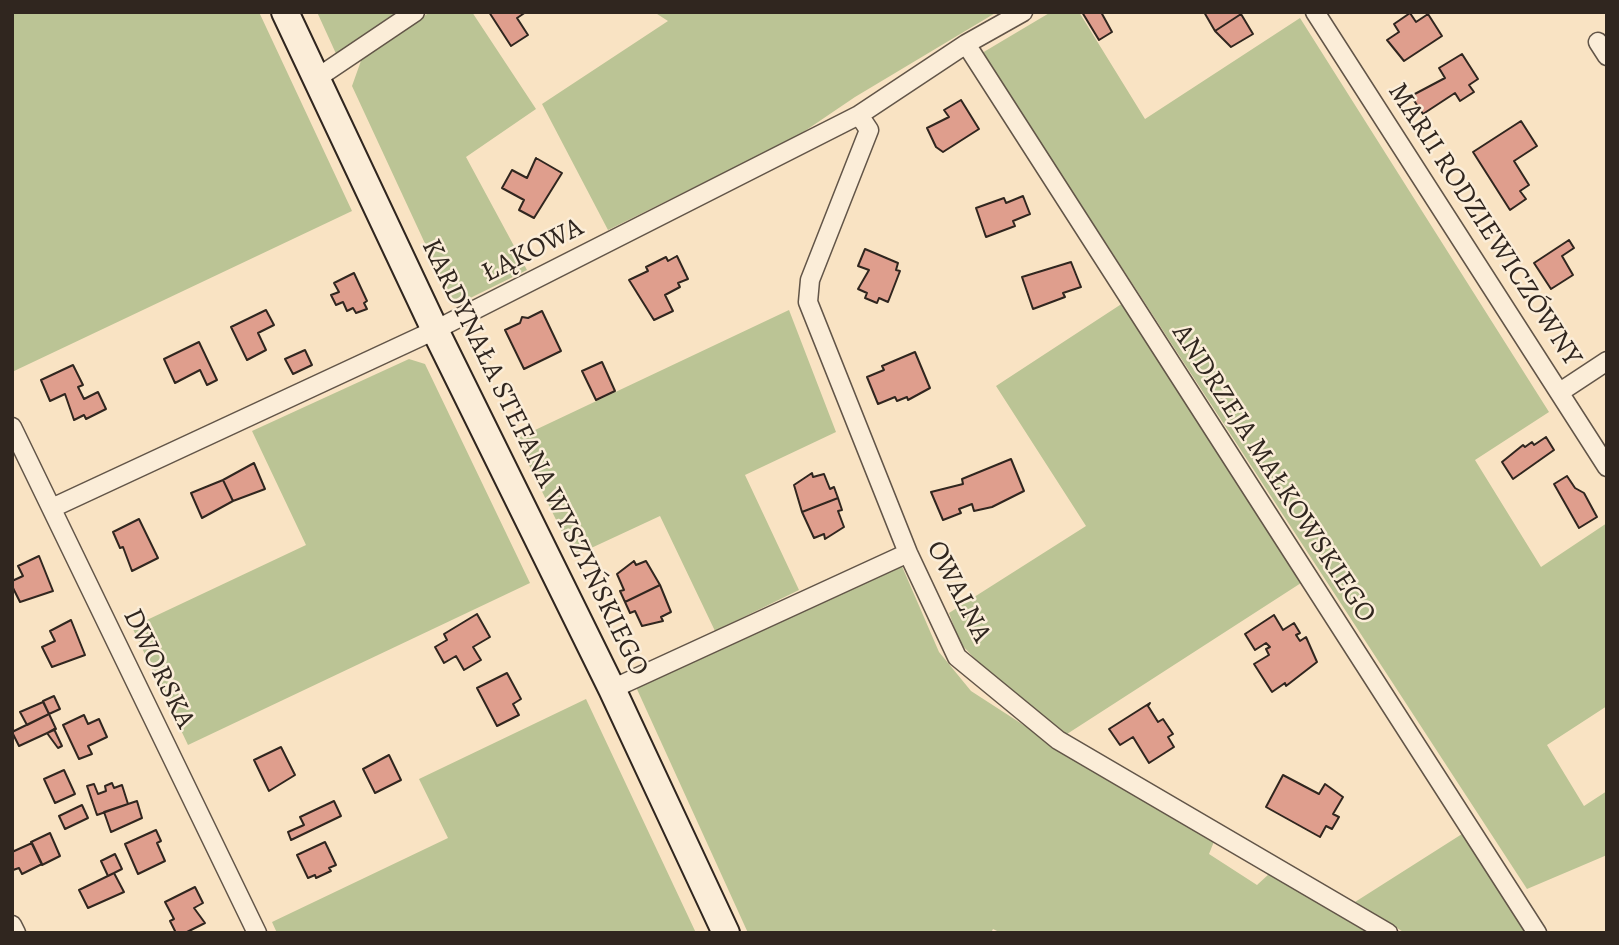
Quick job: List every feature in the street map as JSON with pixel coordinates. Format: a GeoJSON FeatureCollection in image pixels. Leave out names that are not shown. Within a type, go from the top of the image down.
{"type":"FeatureCollection","features":[{"type":"Feature","properties":{"kind":"main road","name":"KARDYNAŁA STEFANA WYSZYŃSKIEGO"},"geometry":{"type":"LineString","coordinates":[[285,12],[435,330],[612,689],[726,933]]}},
{"type":"Feature","properties":{"kind":"street"},"geometry":{"type":"LineString","coordinates":[[317,78],[415,12]]}},
{"type":"Feature","properties":{"kind":"street","name":"ŁĄKOWA"},"geometry":{"type":"LineString","coordinates":[[52,508],[435,330],[859,115],[966,44],[1023,12]]}},
{"type":"Feature","properties":{"kind":"street","name":"MARII RODZIEWICZÓWNY"},"geometry":{"type":"LineString","coordinates":[[1315,12],[1607,467]]}},
{"type":"Feature","properties":{"kind":"street","name":"ANDRZEJA MAŁKOWSKIEGO"},"geometry":{"type":"LineString","coordinates":[[966,44],[1537,933]]}},
{"type":"Feature","properties":{"kind":"street","name":"OWALNA"},"geometry":{"type":"LineString","coordinates":[[859,115],[869,130],[810,279],[808,302],[908,553],[957,657],[1018,710],[1058,740],[1388,933]]}},
{"type":"Feature","properties":{"kind":"street"},"geometry":{"type":"LineString","coordinates":[[1560,392],[1607,361]]}},
{"type":"Feature","properties":{"kind":"street","name":"DWORSKA"},"geometry":{"type":"LineString","coordinates":[[12,427],[257,933]]}},
{"type":"Feature","properties":{"kind":"street"},"geometry":{"type":"LineString","coordinates":[[612,689],[908,553]]}},
{"type":"Feature","properties":{"kind":"street"},"geometry":{"type":"LineString","coordinates":[[12,925],[16,933]]}},
{"type":"Feature","properties":{"kind":"green space"},"geometry":{"type":"Polygon","coordinates":[[[12,12],[259,12],[352,211],[12,372],[12,12]]]}},
{"type":"Feature","properties":{"kind":"green space"},"geometry":{"type":"Polygon","coordinates":[[[317,12],[406,12],[338,58],[317,12]]]}},
{"type":"Feature","properties":{"kind":"green space"},"geometry":{"type":"Polygon","coordinates":[[[430,12],[472,12],[536,109],[466,157],[527,270],[454,306],[352,86],[362,58],[430,12]]]}},
{"type":"Feature","properties":{"kind":"green space"},"geometry":{"type":"Polygon","coordinates":[[[654,12],[997,12],[855,97],[796,137],[608,230],[542,104],[668,21],[654,12]]]}},
{"type":"Feature","properties":{"kind":"green space"},"geometry":{"type":"Polygon","coordinates":[[[1051,12],[1079,12],[1145,119],[1300,18],[1549,412],[1475,460],[1541,567],[1607,523],[1607,706],[1547,745],[1584,806],[1607,791],[1607,855],[1527,889],[982,53],[1051,12]]]}},
{"type":"Feature","properties":{"kind":"green space"},"geometry":{"type":"Polygon","coordinates":[[[1123,303],[1301,583],[1067,734],[996,681],[960,643],[949,613],[1086,526],[996,386],[1123,303]]]}},
{"type":"Feature","properties":{"kind":"green space"},"geometry":{"type":"Polygon","coordinates":[[[789,310],[836,432],[745,475],[799,590],[715,631],[660,516],[574,556],[516,439],[789,310]]]}},
{"type":"Feature","properties":{"kind":"green space"},"geometry":{"type":"Polygon","coordinates":[[[409,359],[425,364],[530,583],[188,745],[132,627],[306,545],[252,431],[409,359]]]}},
{"type":"Feature","properties":{"kind":"green space"},"geometry":{"type":"Polygon","coordinates":[[[901,564],[939,652],[971,691],[1110,781],[1215,839],[1209,854],[1257,885],[1269,874],[1375,933],[1001,933],[993,929],[991,933],[748,933],[636,687],[901,564]]]}},
{"type":"Feature","properties":{"kind":"green space"},"geometry":{"type":"Polygon","coordinates":[[[586,699],[696,933],[277,933],[272,922],[448,838],[419,779],[586,699]]]}},
{"type":"Feature","properties":{"kind":"green space"},"geometry":{"type":"Polygon","coordinates":[[[1462,834],[1527,933],[1405,933],[1355,902],[1462,834]]]}},
{"type":"Feature","properties":{"kind":"building"},"geometry":{"type":"Polygon","coordinates":[[[489,12],[526,12],[517,18],[528,35],[511,46],[489,12]]]}},
{"type":"Feature","properties":{"kind":"building"},"geometry":{"type":"Polygon","coordinates":[[[1082,12],[1101,12],[1112,32],[1099,40],[1082,12]]]}},
{"type":"Feature","properties":{"kind":"building"},"geometry":{"type":"Polygon","coordinates":[[[1204,12],[1239,12],[1241,14],[1215,31],[1204,12]]]}},
{"type":"Feature","properties":{"kind":"building"},"geometry":{"type":"Polygon","coordinates":[[[1410,13],[1416,22],[1428,14],[1442,36],[1404,61],[1387,40],[1399,32],[1394,24],[1410,13]]]}},
{"type":"Feature","properties":{"kind":"building"},"geometry":{"type":"Polygon","coordinates":[[[1241,14],[1253,34],[1231,47],[1215,31],[1241,14]]]}},
{"type":"Feature","properties":{"kind":"building"},"geometry":{"type":"Polygon","coordinates":[[[1462,54],[1478,79],[1469,85],[1474,92],[1460,101],[1455,93],[1423,114],[1411,96],[1445,78],[1439,68],[1462,54]]]}},
{"type":"Feature","properties":{"kind":"building"},"geometry":{"type":"Polygon","coordinates":[[[961,100],[979,129],[943,152],[936,147],[927,128],[949,117],[944,110],[961,100]]]}},
{"type":"Feature","properties":{"kind":"building"},"geometry":{"type":"Polygon","coordinates":[[[1521,121],[1537,146],[1514,161],[1529,185],[1520,191],[1526,199],[1510,210],[1473,152],[1521,121]]]}},
{"type":"Feature","properties":{"kind":"building"},"geometry":{"type":"Polygon","coordinates":[[[536,158],[562,173],[534,218],[519,210],[524,200],[502,188],[512,170],[527,178],[536,158]]]}},
{"type":"Feature","properties":{"kind":"building"},"geometry":{"type":"Polygon","coordinates":[[[1023,196],[1030,214],[1013,221],[1015,226],[986,237],[976,208],[1004,198],[1006,203],[1023,196]]]}},
{"type":"Feature","properties":{"kind":"building"},"geometry":{"type":"Polygon","coordinates":[[[1569,240],[1574,248],[1562,256],[1573,275],[1551,289],[1534,263],[1569,240]]]}},
{"type":"Feature","properties":{"kind":"building"},"geometry":{"type":"Polygon","coordinates":[[[865,249],[898,263],[896,270],[900,271],[888,302],[879,298],[877,303],[865,298],[867,293],[858,289],[869,270],[858,266],[865,249]]]}},
{"type":"Feature","properties":{"kind":"building"},"geometry":{"type":"Polygon","coordinates":[[[677,256],[688,279],[678,283],[680,287],[665,295],[673,311],[654,320],[629,280],[648,271],[646,267],[666,257],[668,261],[677,256]]]}},
{"type":"Feature","properties":{"kind":"building"},"geometry":{"type":"Polygon","coordinates":[[[1071,262],[1081,287],[1063,293],[1065,297],[1033,309],[1022,277],[1071,262]]]}},
{"type":"Feature","properties":{"kind":"building"},"geometry":{"type":"Polygon","coordinates":[[[354,273],[367,301],[364,303],[367,309],[356,313],[353,308],[347,311],[343,302],[336,305],[331,295],[339,292],[334,283],[354,273]]]}},
{"type":"Feature","properties":{"kind":"building"},"geometry":{"type":"Polygon","coordinates":[[[266,310],[274,325],[258,333],[266,350],[247,360],[231,327],[266,310]]]}},
{"type":"Feature","properties":{"kind":"building"},"geometry":{"type":"Polygon","coordinates":[[[542,311],[561,351],[524,369],[505,330],[520,323],[522,317],[528,318],[542,311]]]}},
{"type":"Feature","properties":{"kind":"building"},"geometry":{"type":"Polygon","coordinates":[[[199,342],[217,380],[207,385],[200,370],[175,383],[164,359],[199,342]]]}},
{"type":"Feature","properties":{"kind":"building"},"geometry":{"type":"Polygon","coordinates":[[[305,350],[312,365],[293,374],[285,359],[305,350]]]}},
{"type":"Feature","properties":{"kind":"building"},"geometry":{"type":"Polygon","coordinates":[[[915,352],[930,388],[908,400],[907,397],[897,401],[895,397],[878,404],[867,377],[884,370],[882,366],[915,352]]]}},
{"type":"Feature","properties":{"kind":"building"},"geometry":{"type":"Polygon","coordinates":[[[602,362],[615,391],[596,400],[582,371],[602,362]]]}},
{"type":"Feature","properties":{"kind":"building"},"geometry":{"type":"Polygon","coordinates":[[[73,365],[83,385],[78,387],[84,399],[98,392],[106,409],[86,419],[84,415],[74,420],[65,394],[50,401],[41,380],[73,365]]]}},
{"type":"Feature","properties":{"kind":"building"},"geometry":{"type":"Polygon","coordinates":[[[1546,437],[1554,450],[1513,479],[1502,462],[1523,445],[1525,447],[1532,442],[1534,445],[1546,437]]]}},
{"type":"Feature","properties":{"kind":"building"},"geometry":{"type":"Polygon","coordinates":[[[1011,459],[1024,491],[992,507],[974,511],[972,504],[959,509],[961,513],[943,520],[931,492],[963,484],[962,479],[1011,459]]]}},
{"type":"Feature","properties":{"kind":"building"},"geometry":{"type":"Polygon","coordinates":[[[254,463],[265,489],[233,501],[223,480],[254,463]]]}},
{"type":"Feature","properties":{"kind":"building"},"geometry":{"type":"Polygon","coordinates":[[[812,473],[813,477],[824,474],[830,489],[834,487],[838,498],[802,512],[794,485],[812,473]]]}},
{"type":"Feature","properties":{"kind":"building"},"geometry":{"type":"Polygon","coordinates":[[[1567,476],[1575,488],[1584,493],[1597,517],[1579,528],[1554,484],[1567,476]]]}},
{"type":"Feature","properties":{"kind":"building"},"geometry":{"type":"Polygon","coordinates":[[[223,480],[233,501],[202,518],[191,493],[223,480]]]}},
{"type":"Feature","properties":{"kind":"building"},"geometry":{"type":"Polygon","coordinates":[[[838,498],[842,510],[838,511],[844,527],[825,539],[824,534],[814,538],[802,512],[838,498]]]}},
{"type":"Feature","properties":{"kind":"building"},"geometry":{"type":"Polygon","coordinates":[[[139,519],[158,558],[132,571],[123,547],[120,548],[113,532],[139,519]]]}},
{"type":"Feature","properties":{"kind":"building"},"geometry":{"type":"Polygon","coordinates":[[[39,556],[53,591],[20,602],[12,586],[12,581],[23,576],[18,566],[39,556]]]}},
{"type":"Feature","properties":{"kind":"building"},"geometry":{"type":"Polygon","coordinates":[[[634,561],[636,565],[646,561],[660,585],[625,602],[620,591],[624,590],[617,574],[634,561]]]}},
{"type":"Feature","properties":{"kind":"building"},"geometry":{"type":"Polygon","coordinates":[[[660,585],[671,612],[661,617],[663,621],[642,626],[635,611],[630,613],[625,602],[660,585]]]}},
{"type":"Feature","properties":{"kind":"building"},"geometry":{"type":"Polygon","coordinates":[[[477,614],[490,637],[473,647],[481,660],[464,670],[456,656],[444,663],[435,647],[447,640],[444,634],[477,614]]]}},
{"type":"Feature","properties":{"kind":"building"},"geometry":{"type":"Polygon","coordinates":[[[1274,615],[1283,630],[1294,623],[1300,633],[1296,635],[1300,641],[1306,637],[1317,662],[1286,686],[1285,683],[1272,692],[1254,664],[1269,655],[1266,649],[1270,647],[1266,643],[1255,650],[1245,634],[1274,615]]]}},
{"type":"Feature","properties":{"kind":"building"},"geometry":{"type":"Polygon","coordinates":[[[71,620],[85,655],[52,667],[42,647],[55,641],[50,631],[71,620]]]}},
{"type":"Feature","properties":{"kind":"building"},"geometry":{"type":"Polygon","coordinates":[[[507,673],[521,699],[513,704],[519,715],[497,726],[477,688],[507,673]]]}},
{"type":"Feature","properties":{"kind":"building"},"geometry":{"type":"Polygon","coordinates":[[[54,696],[60,709],[49,714],[43,701],[54,696]]]}},
{"type":"Feature","properties":{"kind":"building"},"geometry":{"type":"Polygon","coordinates":[[[43,702],[49,714],[27,725],[20,712],[43,702]]]}},
{"type":"Feature","properties":{"kind":"building"},"geometry":{"type":"Polygon","coordinates":[[[1150,703],[1148,706],[1158,722],[1163,719],[1173,734],[1168,737],[1174,747],[1149,763],[1133,737],[1120,745],[1109,729],[1150,703]]]}},
{"type":"Feature","properties":{"kind":"building"},"geometry":{"type":"Polygon","coordinates":[[[49,714],[56,729],[19,746],[12,732],[49,714]]]}},
{"type":"Feature","properties":{"kind":"building"},"geometry":{"type":"Polygon","coordinates":[[[84,715],[88,724],[99,719],[107,737],[88,746],[92,754],[79,759],[63,725],[84,715]]]}},
{"type":"Feature","properties":{"kind":"building"},"geometry":{"type":"Polygon","coordinates":[[[54,729],[62,746],[58,748],[47,733],[54,729]]]}},
{"type":"Feature","properties":{"kind":"building"},"geometry":{"type":"Polygon","coordinates":[[[281,747],[295,775],[269,791],[254,760],[281,747]]]}},
{"type":"Feature","properties":{"kind":"building"},"geometry":{"type":"Polygon","coordinates":[[[389,755],[401,780],[375,793],[363,769],[389,755]]]}},
{"type":"Feature","properties":{"kind":"building"},"geometry":{"type":"Polygon","coordinates":[[[64,770],[75,794],[55,803],[44,779],[64,770]]]}},
{"type":"Feature","properties":{"kind":"building"},"geometry":{"type":"Polygon","coordinates":[[[1283,775],[1319,794],[1325,784],[1343,797],[1333,814],[1339,817],[1332,829],[1326,826],[1320,837],[1266,807],[1283,775]]]}},
{"type":"Feature","properties":{"kind":"building"},"geometry":{"type":"Polygon","coordinates":[[[112,783],[114,788],[122,785],[128,804],[97,815],[87,786],[94,784],[98,794],[106,791],[105,786],[112,783]]]}},
{"type":"Feature","properties":{"kind":"building"},"geometry":{"type":"Polygon","coordinates":[[[137,801],[142,818],[111,832],[104,812],[137,801]]]}},
{"type":"Feature","properties":{"kind":"building"},"geometry":{"type":"Polygon","coordinates":[[[334,801],[341,816],[291,840],[288,832],[304,825],[300,817],[334,801]]]}},
{"type":"Feature","properties":{"kind":"building"},"geometry":{"type":"Polygon","coordinates":[[[82,805],[88,818],[65,829],[59,816],[82,805]]]}},
{"type":"Feature","properties":{"kind":"building"},"geometry":{"type":"Polygon","coordinates":[[[156,830],[161,841],[157,843],[165,861],[138,874],[125,844],[156,830]]]}},
{"type":"Feature","properties":{"kind":"building"},"geometry":{"type":"Polygon","coordinates":[[[50,833],[60,856],[42,865],[31,842],[50,833]]]}},
{"type":"Feature","properties":{"kind":"building"},"geometry":{"type":"Polygon","coordinates":[[[325,842],[336,865],[329,868],[331,871],[316,878],[315,875],[308,878],[297,855],[325,842]]]}},
{"type":"Feature","properties":{"kind":"building"},"geometry":{"type":"Polygon","coordinates":[[[32,843],[42,864],[22,874],[19,868],[13,870],[12,852],[32,843]]]}},
{"type":"Feature","properties":{"kind":"building"},"geometry":{"type":"Polygon","coordinates":[[[115,854],[122,869],[108,876],[101,861],[115,854]]]}},
{"type":"Feature","properties":{"kind":"building"},"geometry":{"type":"Polygon","coordinates":[[[114,873],[124,892],[88,908],[79,890],[114,873]]]}},
{"type":"Feature","properties":{"kind":"building"},"geometry":{"type":"Polygon","coordinates":[[[195,887],[203,903],[194,908],[205,923],[185,933],[176,933],[170,921],[174,919],[165,902],[195,887]]]}}]}
